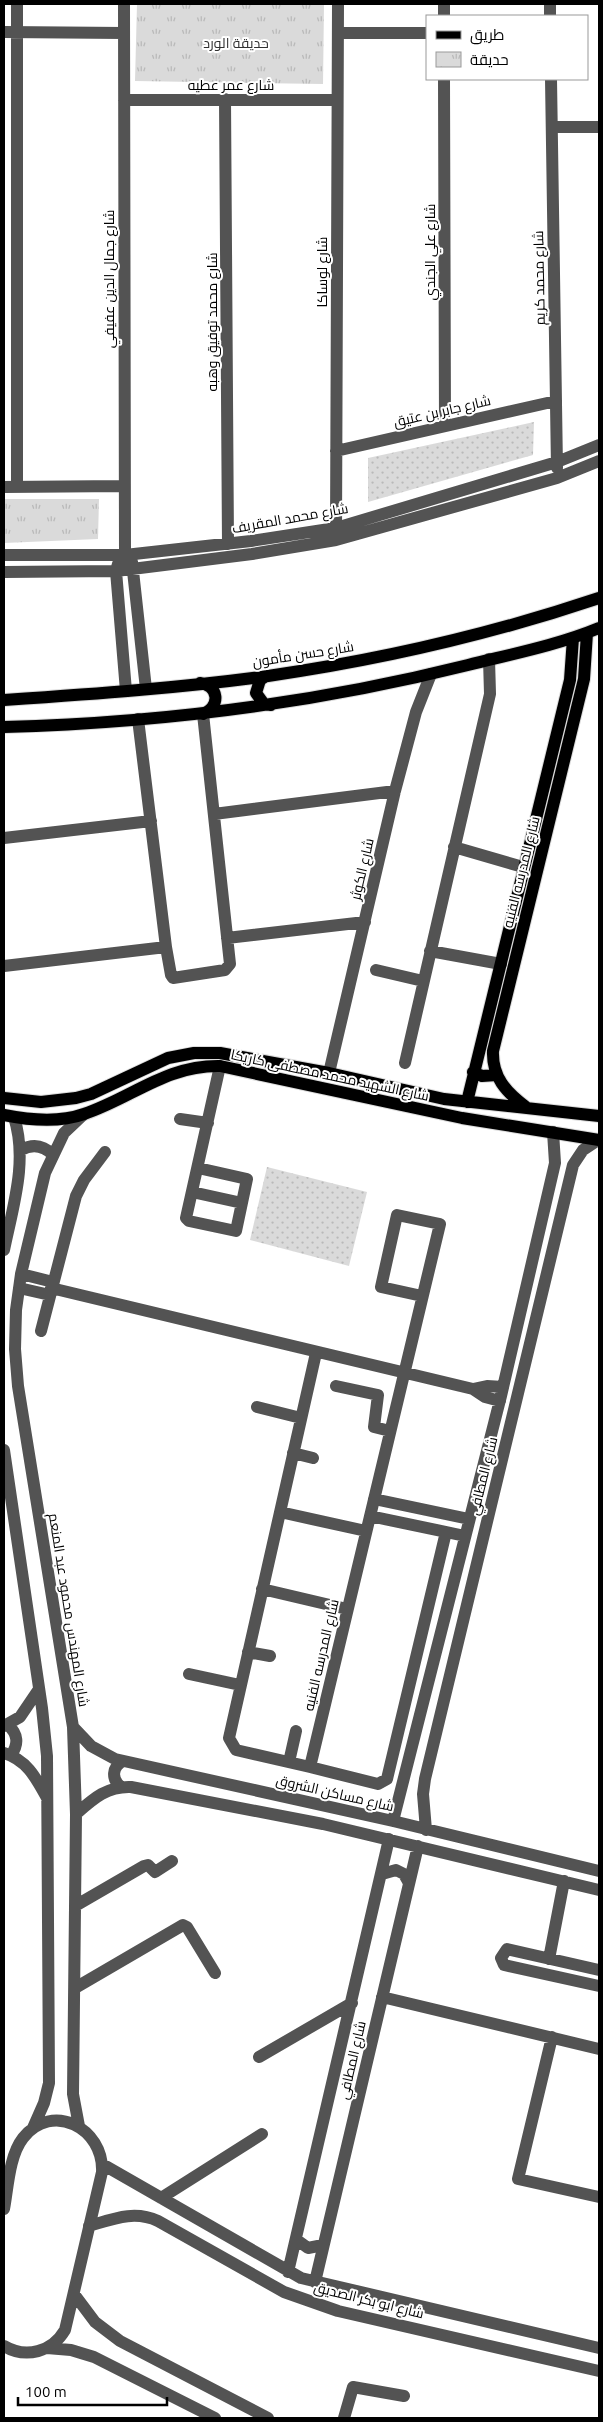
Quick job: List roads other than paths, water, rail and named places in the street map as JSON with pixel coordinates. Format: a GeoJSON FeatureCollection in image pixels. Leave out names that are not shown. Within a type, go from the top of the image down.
{"type":"FeatureCollection","features":[{"type":"Feature","properties":{"kind":"main road","name":"شارع حسن مأمون"},"geometry":{"type":"LineString","coordinates":[[4,700],[126,691],[266,676],[436,644],[599,598]]}},
{"type":"Feature","properties":{"kind":"main road"},"geometry":{"type":"LineString","coordinates":[[4,727],[203,714],[356,691],[573,638],[599,628]]}},
{"type":"Feature","properties":{"kind":"main road","name":"شارع المدرسه الفنيه"},"geometry":{"type":"LineString","coordinates":[[496,1075],[493,1051],[584,679],[587,633]]}},
{"type":"Feature","properties":{"kind":"main road","name":"شارع المدرسه الفنيه"},"geometry":{"type":"LineString","coordinates":[[467,1102],[570,680],[573,638]]}},
{"type":"Feature","properties":{"kind":"main road"},"geometry":{"type":"LineString","coordinates":[[266,676],[260,680],[256,693],[258,699],[271,705]]}},
{"type":"Feature","properties":{"kind":"main road"},"geometry":{"type":"LineString","coordinates":[[200,683],[208,684],[214,689],[216,697],[211,711],[203,714]]}},
{"type":"Feature","properties":{"kind":"main road","name":"شارع الشهيد محمد مصطفى كاريكا"},"geometry":{"type":"LineString","coordinates":[[4,1098],[41,1102],[76,1098],[91,1094],[156,1062],[194,1053],[232,1054],[329,1073],[421,1095],[467,1102],[599,1116]]}},
{"type":"Feature","properties":{"kind":"main road","name":"شارع الشهيد محمد مصطفى كاريكا"},"geometry":{"type":"LineString","coordinates":[[9,1116],[49,1119],[83,1115],[171,1074],[193,1067],[220,1066],[453,1116],[599,1140]]}},
{"type":"Feature","properties":{"kind":"main road"},"geometry":{"type":"LineString","coordinates":[[474,1072],[482,1076],[496,1075],[506,1091],[526,1107]]}},
{"type":"Feature","properties":{"kind":"street"},"geometry":{"type":"LineString","coordinates":[[17,4],[17,487]]}},
{"type":"Feature","properties":{"kind":"street","name":"شارع جمال الدين عفيفي"},"geometry":{"type":"LineString","coordinates":[[116,571],[118,564],[125,554],[124,4]]}},
{"type":"Feature","properties":{"kind":"street","name":"شارع لوساكا"},"geometry":{"type":"LineString","coordinates":[[336,534],[338,4]]}},
{"type":"Feature","properties":{"kind":"street"},"geometry":{"type":"LineString","coordinates":[[4,32],[124,33]]}},
{"type":"Feature","properties":{"kind":"street"},"geometry":{"type":"LineString","coordinates":[[338,33],[426,33]]}},
{"type":"Feature","properties":{"kind":"street","name":"شارع علي الجندي"},"geometry":{"type":"LineString","coordinates":[[444,80],[445,425]]}},
{"type":"Feature","properties":{"kind":"street","name":"شارع محمد كريم"},"geometry":{"type":"LineString","coordinates":[[551,80],[557,478]]}},
{"type":"Feature","properties":{"kind":"street","name":"شارع محمد توفيق وهبه"},"geometry":{"type":"LineString","coordinates":[[225,99],[228,544]]}},
{"type":"Feature","properties":{"kind":"street","name":"شارع عمر عطيه"},"geometry":{"type":"LineString","coordinates":[[124,100],[337,100]]}},
{"type":"Feature","properties":{"kind":"street"},"geometry":{"type":"LineString","coordinates":[[552,127],[599,127]]}},
{"type":"Feature","properties":{"kind":"street","name":"شارع جابر بن عتيق"},"geometry":{"type":"LineString","coordinates":[[336,451],[556,401]]}},
{"type":"Feature","properties":{"kind":"street","name":"شارع محمد المقريف"},"geometry":{"type":"LineString","coordinates":[[4,555],[125,554],[336,534],[557,462],[599,445]]}},
{"type":"Feature","properties":{"kind":"street","name":"شارع محمد المقريف"},"geometry":{"type":"LineString","coordinates":[[4,572],[116,571],[252,554],[557,478],[599,461]]}},
{"type":"Feature","properties":{"kind":"street"},"geometry":{"type":"LineString","coordinates":[[4,487],[124,486]]}},
{"type":"Feature","properties":{"kind":"street"},"geometry":{"type":"LineString","coordinates":[[125,554],[134,569],[146,689]]}},
{"type":"Feature","properties":{"kind":"street"},"geometry":{"type":"LineString","coordinates":[[116,571],[126,691]]}},
{"type":"Feature","properties":{"kind":"street"},"geometry":{"type":"LineString","coordinates":[[405,1063],[491,690],[489,659]]}},
{"type":"Feature","properties":{"kind":"street","name":"شارع الكوثر"},"geometry":{"type":"LineString","coordinates":[[329,1073],[395,791],[416,712],[431,674]]}},
{"type":"Feature","properties":{"kind":"street"},"geometry":{"type":"LineString","coordinates":[[138,719],[166,947],[172,977],[225,970],[230,964],[203,714]]}},
{"type":"Feature","properties":{"kind":"street"},"geometry":{"type":"LineString","coordinates":[[214,814],[395,791]]}},
{"type":"Feature","properties":{"kind":"street"},"geometry":{"type":"LineString","coordinates":[[4,838],[151,821]]}},
{"type":"Feature","properties":{"kind":"street"},"geometry":{"type":"LineString","coordinates":[[454,847],[523,867]]}},
{"type":"Feature","properties":{"kind":"street"},"geometry":{"type":"LineString","coordinates":[[227,938],[365,922]]}},
{"type":"Feature","properties":{"kind":"street"},"geometry":{"type":"LineString","coordinates":[[4,966],[166,947]]}},
{"type":"Feature","properties":{"kind":"street"},"geometry":{"type":"LineString","coordinates":[[430,951],[500,964]]}},
{"type":"Feature","properties":{"kind":"street"},"geometry":{"type":"LineString","coordinates":[[376,970],[423,981]]}},
{"type":"Feature","properties":{"kind":"street"},"geometry":{"type":"LineString","coordinates":[[198,1168],[246,1178],[235,1231],[187,1220],[192,1192],[220,1066]]}},
{"type":"Feature","properties":{"kind":"street","name":"شارع المهندس محمود عبد المنعم"},"geometry":{"type":"LineString","coordinates":[[79,2126],[73,2094],[76,1814],[73,1727],[18,1386],[15,1329],[21,1274],[46,1173],[64,1133],[83,1115]]}},
{"type":"Feature","properties":{"kind":"street"},"geometry":{"type":"LineString","coordinates":[[4,1250],[8,1205],[20,1168],[21,1150],[9,1116]]}},
{"type":"Feature","properties":{"kind":"street"},"geometry":{"type":"LineString","coordinates":[[180,1119],[208,1123]]}},
{"type":"Feature","properties":{"kind":"street","name":"شارع المطافي"},"geometry":{"type":"LineString","coordinates":[[393,1821],[500,1401],[553,1172],[556,1155],[553,1132]]}},
{"type":"Feature","properties":{"kind":"street","name":"شارع المطافي"},"geometry":{"type":"LineString","coordinates":[[426,1830],[423,1794],[571,1176],[579,1154],[587,1146],[599,1140]]}},
{"type":"Feature","properties":{"kind":"street"},"geometry":{"type":"LineString","coordinates":[[21,1150],[36,1146],[45,1148],[53,1155]]}},
{"type":"Feature","properties":{"kind":"street"},"geometry":{"type":"LineString","coordinates":[[41,1331],[76,1196],[88,1173],[105,1152]]}},
{"type":"Feature","properties":{"kind":"street"},"geometry":{"type":"LineString","coordinates":[[553,1172],[564,1170],[571,1176]]}},
{"type":"Feature","properties":{"kind":"street"},"geometry":{"type":"LineString","coordinates":[[192,1192],[242,1203]]}},
{"type":"Feature","properties":{"kind":"street","name":"شارع المدرسه الفنيه"},"geometry":{"type":"LineString","coordinates":[[310,1767],[440,1224],[400,1215],[394,1218],[380,1287],[422,1296]]}},
{"type":"Feature","properties":{"kind":"street"},"geometry":{"type":"LineString","coordinates":[[21,1274],[52,1289]]}},
{"type":"Feature","properties":{"kind":"street"},"geometry":{"type":"LineString","coordinates":[[19,1288],[52,1289],[473,1389],[485,1397],[500,1401]]}},
{"type":"Feature","properties":{"kind":"street"},"geometry":{"type":"LineString","coordinates":[[316,1353],[229,1733],[230,1743],[236,1750],[375,1783],[382,1784],[387,1779],[446,1532]]}},
{"type":"Feature","properties":{"kind":"street"},"geometry":{"type":"LineString","coordinates":[[336,1386],[378,1395],[374,1427],[390,1431]]}},
{"type":"Feature","properties":{"kind":"street"},"geometry":{"type":"LineString","coordinates":[[473,1389],[487,1386],[503,1387]]}},
{"type":"Feature","properties":{"kind":"street"},"geometry":{"type":"LineString","coordinates":[[256,1407],[301,1418]]}},
{"type":"Feature","properties":{"kind":"street"},"geometry":{"type":"LineString","coordinates":[[4,1450],[39,1689],[47,1756],[49,1801],[49,2083],[44,2103],[33,2128],[18,2146],[4,2209]]}},
{"type":"Feature","properties":{"kind":"street"},"geometry":{"type":"LineString","coordinates":[[293,1453],[313,1458]]}},
{"type":"Feature","properties":{"kind":"street"},"geometry":{"type":"LineString","coordinates":[[374,1499],[469,1519]]}},
{"type":"Feature","properties":{"kind":"street"},"geometry":{"type":"LineString","coordinates":[[280,1512],[366,1531]]}},
{"type":"Feature","properties":{"kind":"street"},"geometry":{"type":"LineString","coordinates":[[370,1516],[465,1536]]}},
{"type":"Feature","properties":{"kind":"street"},"geometry":{"type":"LineString","coordinates":[[262,1589],[347,1609]]}},
{"type":"Feature","properties":{"kind":"street"},"geometry":{"type":"LineString","coordinates":[[248,1652],[270,1656]]}},
{"type":"Feature","properties":{"kind":"street"},"geometry":{"type":"LineString","coordinates":[[189,1674],[240,1685]]}},
{"type":"Feature","properties":{"kind":"street"},"geometry":{"type":"LineString","coordinates":[[39,1689],[25,1712],[6,1725],[14,1731],[16,1739],[8,1754],[30,1768],[49,1801]]}},
{"type":"Feature","properties":{"kind":"street","name":"شارع مساكن الشروق"},"geometry":{"type":"LineString","coordinates":[[73,1727],[91,1746],[106,1756],[123,1761],[393,1821],[599,1871]]}},
{"type":"Feature","properties":{"kind":"street"},"geometry":{"type":"LineString","coordinates":[[289,1762],[296,1731]]}},
{"type":"Feature","properties":{"kind":"street"},"geometry":{"type":"LineString","coordinates":[[121,1786],[114,1779],[113,1773],[115,1768],[123,1761]]}},
{"type":"Feature","properties":{"kind":"street"},"geometry":{"type":"LineString","coordinates":[[76,1814],[97,1796],[121,1786],[142,1788],[389,1839],[599,1890]]}},
{"type":"Feature","properties":{"kind":"street"},"geometry":{"type":"LineString","coordinates":[[401,1787],[410,1796],[423,1794]]}},
{"type":"Feature","properties":{"kind":"street","name":"شارع المطافي"},"geometry":{"type":"LineString","coordinates":[[288,2272],[389,1839]]}},
{"type":"Feature","properties":{"kind":"street","name":"شارع المطافي"},"geometry":{"type":"LineString","coordinates":[[315,2282],[418,1846]]}},
{"type":"Feature","properties":{"kind":"street"},"geometry":{"type":"LineString","coordinates":[[75,1906],[146,1865],[155,1872],[172,1861]]}},
{"type":"Feature","properties":{"kind":"street"},"geometry":{"type":"LineString","coordinates":[[382,1874],[396,1870],[404,1874],[409,1883]]}},
{"type":"Feature","properties":{"kind":"street"},"geometry":{"type":"LineString","coordinates":[[549,1959],[564,1881]]}},
{"type":"Feature","properties":{"kind":"street"},"geometry":{"type":"LineString","coordinates":[[75,1988],[183,1925],[187,1927],[214,1973]]}},
{"type":"Feature","properties":{"kind":"street"},"geometry":{"type":"LineString","coordinates":[[599,1970],[507,1949],[501,1958],[504,1965],[599,1986]]}},
{"type":"Feature","properties":{"kind":"street"},"geometry":{"type":"LineString","coordinates":[[382,1997],[599,2049]]}},
{"type":"Feature","properties":{"kind":"street"},"geometry":{"type":"LineString","coordinates":[[259,2057],[352,2002]]}},
{"type":"Feature","properties":{"kind":"street"},"geometry":{"type":"LineString","coordinates":[[552,2038],[518,2179],[599,2197]]}},
{"type":"Feature","properties":{"kind":"street"},"geometry":{"type":"LineString","coordinates":[[33,2128],[55,2121],[79,2126],[96,2142],[102,2164],[65,2330],[60,2339],[47,2348]]}},
{"type":"Feature","properties":{"kind":"street"},"geometry":{"type":"LineString","coordinates":[[161,2198],[262,2134]]}},
{"type":"Feature","properties":{"kind":"street","name":"شارع ابو بكر الصديق"},"geometry":{"type":"LineString","coordinates":[[102,2164],[288,2272],[315,2282],[599,2348]]}},
{"type":"Feature","properties":{"kind":"street","name":"شارع ابو بكر الصديق"},"geometry":{"type":"LineString","coordinates":[[89,2226],[125,2216],[138,2215],[152,2218],[296,2297],[338,2311],[599,2371]]}},
{"type":"Feature","properties":{"kind":"street"},"geometry":{"type":"LineString","coordinates":[[297,2240],[308,2248],[323,2245]]}},
{"type":"Feature","properties":{"kind":"street"},"geometry":{"type":"LineString","coordinates":[[256,2276],[267,2260]]}},
{"type":"Feature","properties":{"kind":"street"},"geometry":{"type":"LineString","coordinates":[[74,2294],[95,2322],[120,2341],[268,2418]]}},
{"type":"Feature","properties":{"kind":"street"},"geometry":{"type":"LineString","coordinates":[[4,2346],[23,2353],[47,2348],[71,2350],[94,2357],[215,2418]]}},
{"type":"Feature","properties":{"kind":"street"},"geometry":{"type":"LineString","coordinates":[[344,2418],[353,2387],[404,2396]]}},
{"type":"Feature","properties":{"kind":"park label","name":"حديقة الورد"},"geometry":{"type":"Point","coordinates":[236,43]}}]}
